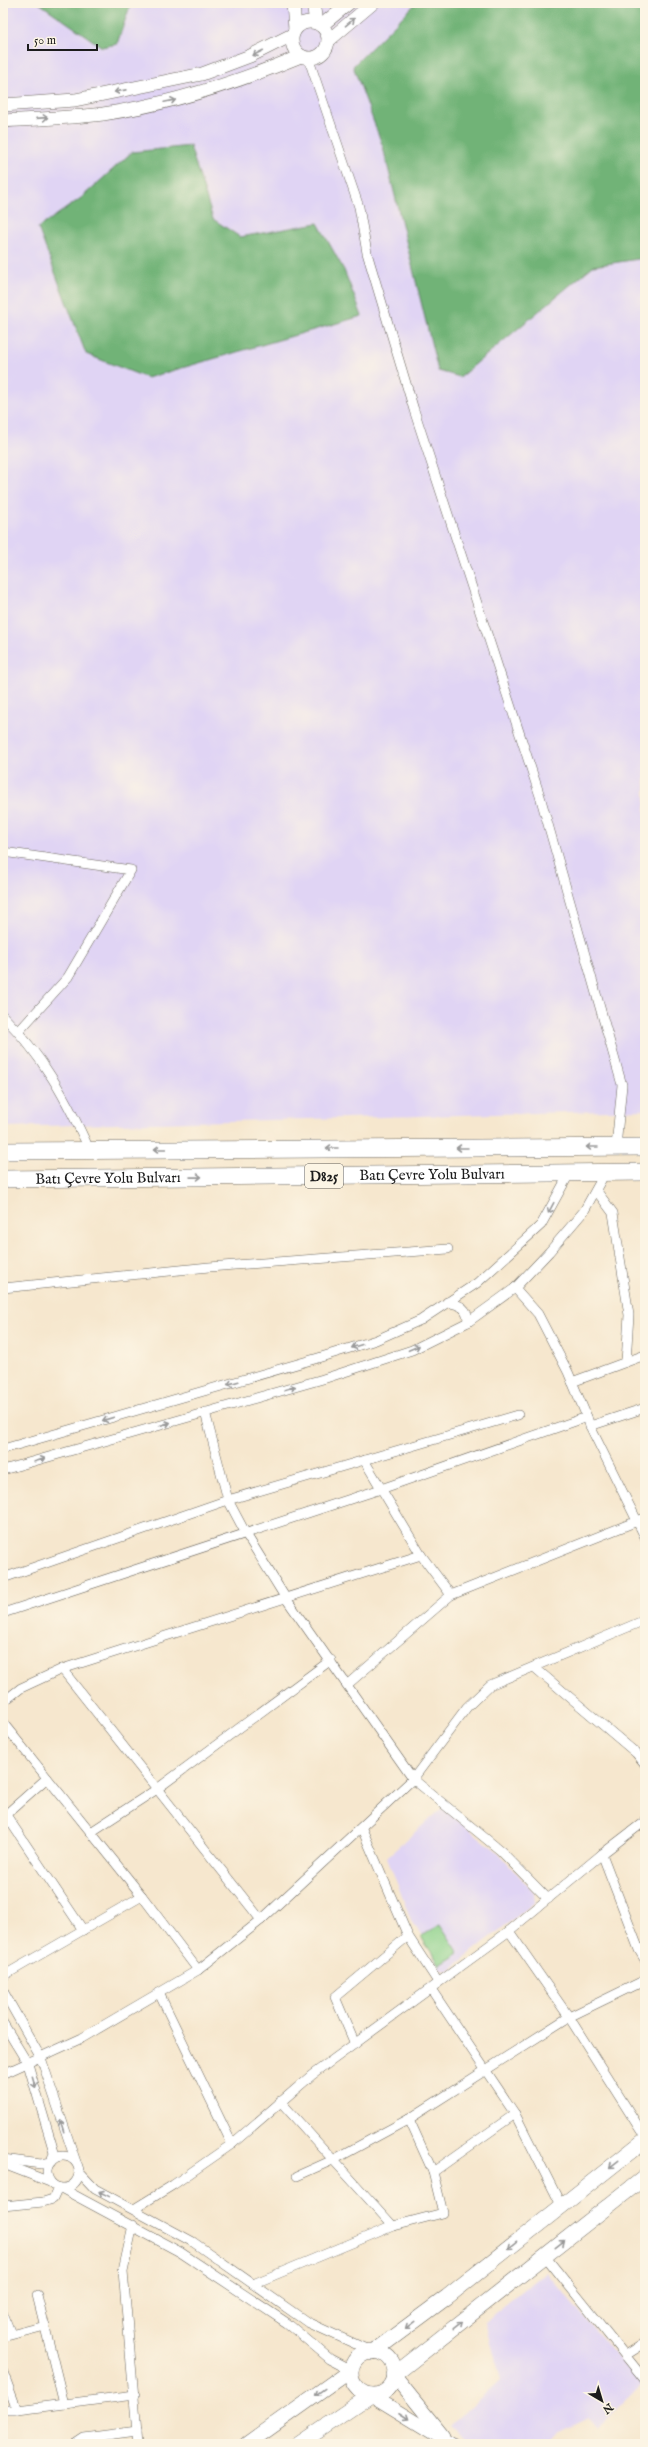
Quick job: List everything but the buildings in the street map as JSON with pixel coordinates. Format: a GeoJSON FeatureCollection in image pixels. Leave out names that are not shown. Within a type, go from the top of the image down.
{"type":"FeatureCollection","features":[{"type":"Feature","properties":{"kind":"highway","name":"Batı Çevre Yolu Bulvarı"},"geometry":{"type":"LineString","coordinates":[[3,1151],[89,1149],[645,1147]]}},
{"type":"Feature","properties":{"kind":"highway","name":"Batı Çevre Yolu Bulvarı"},"geometry":{"type":"LineString","coordinates":[[3,1179],[645,1172]]}},
{"type":"Feature","properties":{"kind":"main road"},"geometry":{"type":"LineString","coordinates":[[373,2352],[447,2297],[645,2140]]}},
{"type":"Feature","properties":{"kind":"main road"},"geometry":{"type":"LineString","coordinates":[[299,2444],[371,2395],[385,2391],[390,2386],[394,2375],[645,2177]]}},
{"type":"Feature","properties":{"kind":"main road"},"geometry":{"type":"LineString","coordinates":[[247,2444],[351,2370],[358,2358],[364,2354],[373,2352],[384,2354],[389,2359],[394,2375]]}},
{"type":"Feature","properties":{"kind":"main road"},"geometry":{"type":"LineString","coordinates":[[351,2370],[353,2383],[357,2389],[371,2395]]}},
{"type":"Feature","properties":{"kind":"street"},"geometry":{"type":"LineString","coordinates":[[293,3],[293,47],[305,58],[359,207],[367,253],[414,410],[540,796],[622,1085],[616,1147]]}},
{"type":"Feature","properties":{"kind":"street"},"geometry":{"type":"LineString","coordinates":[[313,3],[319,24]]}},
{"type":"Feature","properties":{"kind":"street"},"geometry":{"type":"LineString","coordinates":[[319,24],[349,3]]}},
{"type":"Feature","properties":{"kind":"street"},"geometry":{"type":"LineString","coordinates":[[3,121],[103,114],[176,100],[324,52],[328,41],[373,3]]}},
{"type":"Feature","properties":{"kind":"street"},"geometry":{"type":"LineString","coordinates":[[3,105],[75,100],[202,74],[250,56],[294,32],[304,22],[319,24],[326,30],[328,41]]}},
{"type":"Feature","properties":{"kind":"street"},"geometry":{"type":"LineString","coordinates":[[3,852],[130,870],[68,977],[19,1031]]}},
{"type":"Feature","properties":{"kind":"street"},"geometry":{"type":"LineString","coordinates":[[3,1016],[19,1031],[50,1071],[68,1104],[89,1149]]}},
{"type":"Feature","properties":{"kind":"street"},"geometry":{"type":"LineString","coordinates":[[3,1470],[323,1379],[412,1350],[468,1322],[515,1288],[584,1212],[604,1173]]}},
{"type":"Feature","properties":{"kind":"street"},"geometry":{"type":"LineString","coordinates":[[3,1448],[376,1340],[420,1320],[477,1283],[541,1225],[569,1174]]}},
{"type":"Feature","properties":{"kind":"street"},"geometry":{"type":"LineString","coordinates":[[596,1190],[613,1213],[629,1315],[626,1362]]}},
{"type":"Feature","properties":{"kind":"street"},"geometry":{"type":"LineString","coordinates":[[3,1288],[209,1267],[448,1249]]}},
{"type":"Feature","properties":{"kind":"street"},"geometry":{"type":"LineString","coordinates":[[515,1288],[538,1314],[572,1382],[590,1426],[641,1520],[645,1537]]}},
{"type":"Feature","properties":{"kind":"street"},"geometry":{"type":"LineString","coordinates":[[447,1302],[460,1305],[464,1308],[468,1313],[468,1322]]}},
{"type":"Feature","properties":{"kind":"street"},"geometry":{"type":"LineString","coordinates":[[572,1382],[645,1355]]}},
{"type":"Feature","properties":{"kind":"street"},"geometry":{"type":"LineString","coordinates":[[590,1426],[645,1408]]}},
{"type":"Feature","properties":{"kind":"street"},"geometry":{"type":"LineString","coordinates":[[205,1412],[228,1500],[246,1534],[285,1597],[348,1684],[413,1779],[501,1851],[548,1900]]}},
{"type":"Feature","properties":{"kind":"street"},"geometry":{"type":"LineString","coordinates":[[3,1578],[228,1500],[518,1416]]}},
{"type":"Feature","properties":{"kind":"street"},"geometry":{"type":"LineString","coordinates":[[3,1613],[381,1489],[587,1417]]}},
{"type":"Feature","properties":{"kind":"street"},"geometry":{"type":"LineString","coordinates":[[364,1460],[421,1555],[451,1595]]}},
{"type":"Feature","properties":{"kind":"street"},"geometry":{"type":"LineString","coordinates":[[348,1684],[451,1595],[641,1520]]}},
{"type":"Feature","properties":{"kind":"street"},"geometry":{"type":"LineString","coordinates":[[3,1702],[21,1688],[62,1669],[421,1555]]}},
{"type":"Feature","properties":{"kind":"street"},"geometry":{"type":"LineString","coordinates":[[3,2074],[28,2064],[82,2038],[198,1970],[261,1920],[362,1829],[413,1779],[467,1707],[490,1685],[534,1667],[563,1652],[588,1645],[645,1620]]}},
{"type":"Feature","properties":{"kind":"street"},"geometry":{"type":"LineString","coordinates":[[90,1832],[157,1789],[331,1660]]}},
{"type":"Feature","properties":{"kind":"street"},"geometry":{"type":"LineString","coordinates":[[534,1667],[636,1753],[645,1764]]}},
{"type":"Feature","properties":{"kind":"street"},"geometry":{"type":"LineString","coordinates":[[62,1669],[261,1920]]}},
{"type":"Feature","properties":{"kind":"street"},"geometry":{"type":"LineString","coordinates":[[3,1723],[142,1896],[198,1970]]}},
{"type":"Feature","properties":{"kind":"street"},"geometry":{"type":"LineString","coordinates":[[47,1778],[4,1816],[83,1930]]}},
{"type":"Feature","properties":{"kind":"street"},"geometry":{"type":"LineString","coordinates":[[134,2209],[173,2185],[232,2144],[280,2101],[509,1930],[548,1900],[602,1854],[645,1822]]}},
{"type":"Feature","properties":{"kind":"street"},"geometry":{"type":"LineString","coordinates":[[362,1829],[408,1936],[438,1982]]}},
{"type":"Feature","properties":{"kind":"street"},"geometry":{"type":"LineString","coordinates":[[602,1854],[639,1950],[645,1960]]}},
{"type":"Feature","properties":{"kind":"street"},"geometry":{"type":"LineString","coordinates":[[3,1976],[142,1896]]}},
{"type":"Feature","properties":{"kind":"street"},"geometry":{"type":"LineString","coordinates":[[509,1930],[569,2017],[645,2137]]}},
{"type":"Feature","properties":{"kind":"street"},"geometry":{"type":"LineString","coordinates":[[356,2044],[335,1997],[408,1936]]}},
{"type":"Feature","properties":{"kind":"street"},"geometry":{"type":"LineString","coordinates":[[297,2176],[335,2159],[409,2119],[569,2017],[645,1980]]}},
{"type":"Feature","properties":{"kind":"street"},"geometry":{"type":"LineString","coordinates":[[431,1989],[484,2071],[515,2114],[561,2206]]}},
{"type":"Feature","properties":{"kind":"street"},"geometry":{"type":"LineString","coordinates":[[3,1991],[41,2058],[79,2172],[95,2190],[134,2209],[193,2242],[307,2322],[373,2352]]}},
{"type":"Feature","properties":{"kind":"street"},"geometry":{"type":"LineString","coordinates":[[158,1993],[232,2144]]}},
{"type":"Feature","properties":{"kind":"street"},"geometry":{"type":"LineString","coordinates":[[3,2023],[28,2064],[54,2152],[47,2172],[50,2182]]}},
{"type":"Feature","properties":{"kind":"street"},"geometry":{"type":"LineString","coordinates":[[280,2101],[335,2159],[393,2226]]}},
{"type":"Feature","properties":{"kind":"street"},"geometry":{"type":"LineString","coordinates":[[432,2172],[515,2114]]}},
{"type":"Feature","properties":{"kind":"street"},"geometry":{"type":"LineString","coordinates":[[253,2284],[393,2226],[443,2213],[432,2172],[409,2119]]}},
{"type":"Feature","properties":{"kind":"street"},"geometry":{"type":"LineString","coordinates":[[3,2160],[41,2164],[51,2162],[61,2156],[76,2162]]}},
{"type":"Feature","properties":{"kind":"street"},"geometry":{"type":"LineString","coordinates":[[3,2163],[50,2182],[133,2225],[180,2252],[287,2323],[330,2359],[351,2370]]}},
{"type":"Feature","properties":{"kind":"street"},"geometry":{"type":"LineString","coordinates":[[3,2206],[43,2202],[53,2199],[61,2188],[73,2185],[79,2172]]}},
{"type":"Feature","properties":{"kind":"street"},"geometry":{"type":"LineString","coordinates":[[133,2225],[123,2271],[135,2395],[138,2444]]}},
{"type":"Feature","properties":{"kind":"street"},"geometry":{"type":"LineString","coordinates":[[545,2256],[645,2380]]}},
{"type":"Feature","properties":{"kind":"street"},"geometry":{"type":"LineString","coordinates":[[37,2295],[64,2404]]}},
{"type":"Feature","properties":{"kind":"street"},"geometry":{"type":"LineString","coordinates":[[3,2314],[7,2336],[45,2326]]}},
{"type":"Feature","properties":{"kind":"street"},"geometry":{"type":"LineString","coordinates":[[626,2356],[645,2343]]}},
{"type":"Feature","properties":{"kind":"street"},"geometry":{"type":"LineString","coordinates":[[3,2372],[17,2410]]}},
{"type":"Feature","properties":{"kind":"street"},"geometry":{"type":"LineString","coordinates":[[394,2375],[449,2442]]}},
{"type":"Feature","properties":{"kind":"street"},"geometry":{"type":"LineString","coordinates":[[3,2410],[17,2410],[135,2395]]}},
{"type":"Feature","properties":{"kind":"street"},"geometry":{"type":"LineString","coordinates":[[371,2395],[449,2442]]}},
{"type":"Feature","properties":{"kind":"street"},"geometry":{"type":"LineString","coordinates":[[75,2444],[84,2438],[137,2431]]}},
{"type":"Feature","properties":{"kind":"shaded area"},"geometry":{"type":"Polygon","coordinates":[[[3,3],[645,3],[645,1110],[3,1127],[3,3]]]}},
{"type":"Feature","properties":{"kind":"shaded area"},"geometry":{"type":"Polygon","coordinates":[[[442,1808],[498,1852],[534,1893],[535,1902],[448,1971],[441,1970],[410,1917],[387,1857],[442,1808]]]}},
{"type":"Feature","properties":{"kind":"shaded area"},"geometry":{"type":"Polygon","coordinates":[[[546,2272],[642,2385],[598,2428],[589,2418],[558,2433],[547,2444],[471,2444],[450,2426],[501,2380],[485,2321],[546,2272]]]}},
{"type":"Feature","properties":{"kind":"green space"},"geometry":{"type":"Polygon","coordinates":[[[39,3],[131,3],[117,44],[102,47],[39,3]]]}},
{"type":"Feature","properties":{"kind":"green space"},"geometry":{"type":"Polygon","coordinates":[[[416,3],[645,3],[645,258],[593,266],[460,377],[438,371],[383,147],[353,66],[416,3]]]}},
{"type":"Feature","properties":{"kind":"green space"},"geometry":{"type":"Polygon","coordinates":[[[190,146],[213,219],[240,237],[318,223],[344,270],[362,316],[147,378],[86,354],[38,228],[81,198],[132,152],[190,146]]]}},
{"type":"Feature","properties":{"kind":"green space"},"geometry":{"type":"Polygon","coordinates":[[[440,1924],[459,1953],[440,1965],[421,1937],[440,1924]]]}}]}
